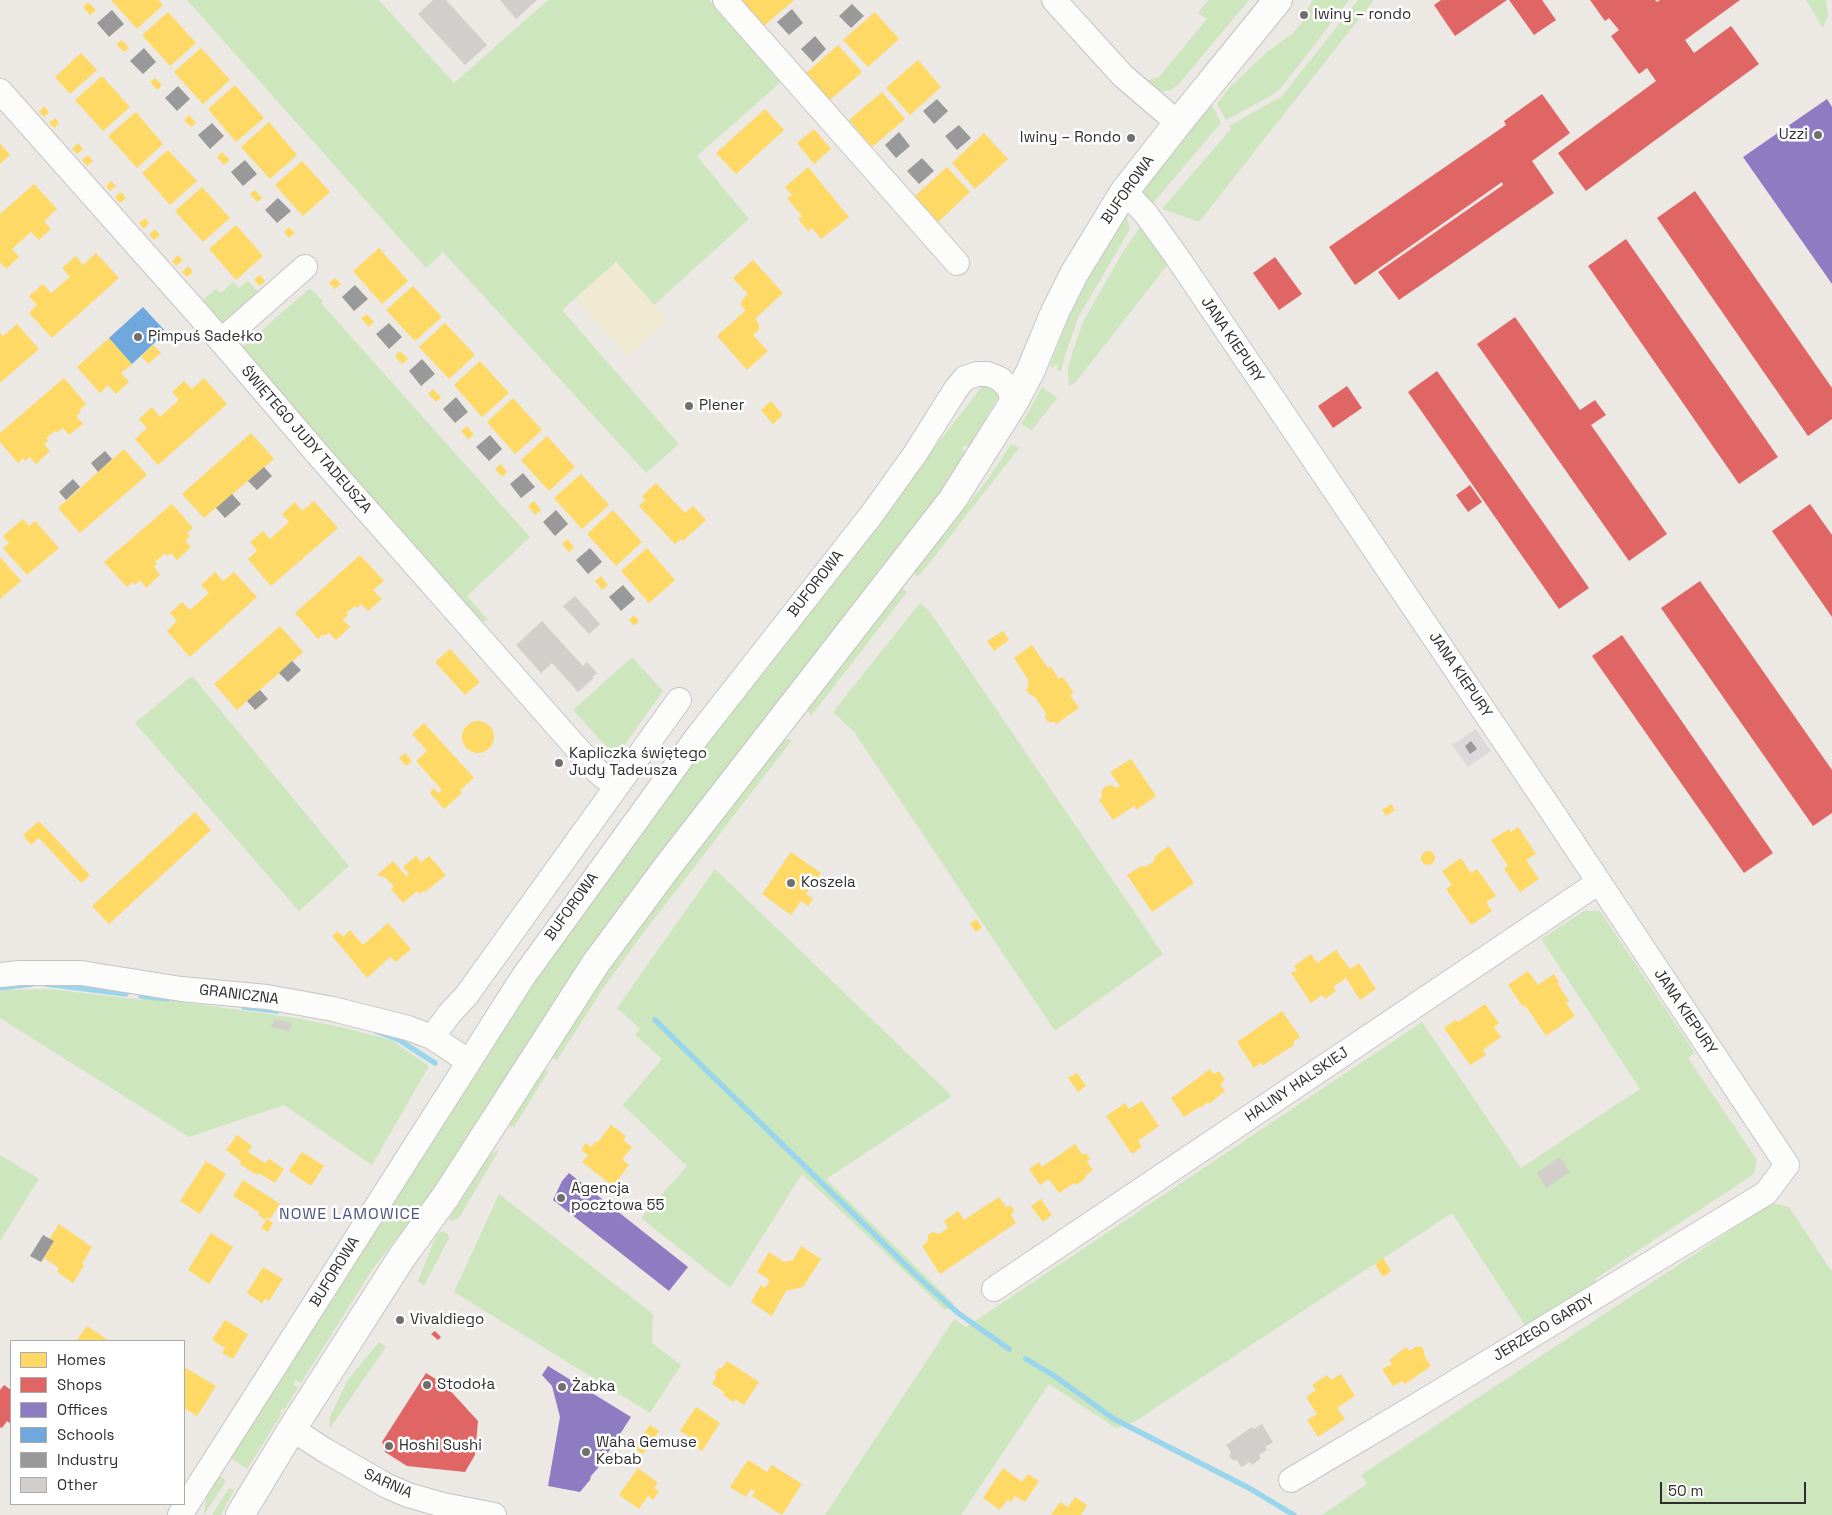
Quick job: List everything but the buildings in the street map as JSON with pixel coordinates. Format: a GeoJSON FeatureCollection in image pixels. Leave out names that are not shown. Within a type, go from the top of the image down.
{"type":"FeatureCollection","features":[{"type":"Feature","properties":{"kind":"main road","name":"BUFOROWA"},"geometry":{"type":"LineString","coordinates":[[240,1515],[292,1429],[402,1257],[446,1196],[596,963],[668,866],[953,499],[1014,402],[1030,372],[1055,312],[1074,274],[1124,192],[1278,0]]}},
{"type":"Feature","properties":{"kind":"street"},"geometry":{"type":"LineString","coordinates":[[725,0],[957,263]]}},
{"type":"Feature","properties":{"kind":"street"},"geometry":{"type":"LineString","coordinates":[[1054,0],[1122,76],[1178,123]]}},
{"type":"Feature","properties":{"kind":"street","name":"ŚWIĘTEGO JUDY TADEUSZA"},"geometry":{"type":"LineString","coordinates":[[0,91],[597,771],[616,787]]}},
{"type":"Feature","properties":{"kind":"street","name":"JANA KIEPURY"},"geometry":{"type":"LineString","coordinates":[[1124,192],[1146,214],[1177,257],[1599,882],[1787,1165]]}},
{"type":"Feature","properties":{"kind":"street"},"geometry":{"type":"LineString","coordinates":[[221,341],[305,267]]}},
{"type":"Feature","properties":{"kind":"street","name":"BUFOROWA"},"geometry":{"type":"LineString","coordinates":[[180,1515],[522,977],[733,689],[872,514],[915,454],[956,389],[965,378],[977,374],[988,374],[1000,379],[1008,387],[1014,402]]}},
{"type":"Feature","properties":{"kind":"street"},"geometry":{"type":"LineString","coordinates":[[432,1037],[466,996],[679,700]]}},
{"type":"Feature","properties":{"kind":"street","name":"HALINY HALSKIEJ"},"geometry":{"type":"LineString","coordinates":[[994,1289],[1599,882]]}},
{"type":"Feature","properties":{"kind":"street","name":"GRANICZNA"},"geometry":{"type":"LineString","coordinates":[[0,975],[20,973],[81,973],[181,988],[267,997],[333,1009],[408,1028],[432,1037],[468,1061]]}},
{"type":"Feature","properties":{"kind":"street","name":"JERZEGO GARDY"},"geometry":{"type":"LineString","coordinates":[[1291,1480],[1766,1193],[1787,1165]]}},
{"type":"Feature","properties":{"kind":"street","name":"SARNIA"},"geometry":{"type":"LineString","coordinates":[[292,1429],[386,1486],[443,1505],[494,1515]]}},
{"type":"Feature","properties":{"kind":"shaded area"},"geometry":{"type":"Polygon","coordinates":[[[1476,729],[1491,751],[1468,767],[1452,745],[1476,729]]]}},
{"type":"Feature","properties":{"kind":"green space"},"geometry":{"type":"Polygon","coordinates":[[[187,0],[379,0],[454,83],[548,0],[709,0],[781,82],[697,156],[749,219],[654,305],[616,262],[562,310],[679,444],[646,473],[443,252],[426,268],[187,0]]]}},
{"type":"Feature","properties":{"kind":"green space"},"geometry":{"type":"Polygon","coordinates":[[[1208,0],[1249,0],[1178,85],[1171,90],[1160,92],[1146,81],[1159,77],[1207,19],[1198,13],[1208,0]]]}},
{"type":"Feature","properties":{"kind":"green space"},"geometry":{"type":"Polygon","coordinates":[[[1258,0],[1265,0],[1201,77],[1198,74],[1258,0]]]}},
{"type":"Feature","properties":{"kind":"green space"},"geometry":{"type":"Polygon","coordinates":[[[1312,0],[1349,0],[1281,88],[1272,95],[1226,120],[1217,104],[1230,87],[1267,52],[1292,34],[1304,20],[1312,0]]]}},
{"type":"Feature","properties":{"kind":"green space"},"geometry":{"type":"Polygon","coordinates":[[[1358,0],[1374,0],[1199,222],[1162,209],[1231,129],[1229,126],[1282,96],[1358,0]]]}},
{"type":"Feature","properties":{"kind":"green space"},"geometry":{"type":"Polygon","coordinates":[[[1806,0],[1826,0],[1828,16],[1823,28],[1806,0]]]}},
{"type":"Feature","properties":{"kind":"green space"},"geometry":{"type":"Polygon","coordinates":[[[1211,103],[1221,123],[1147,210],[1136,198],[1211,103]]]}},
{"type":"Feature","properties":{"kind":"green space"},"geometry":{"type":"Polygon","coordinates":[[[1126,214],[1130,229],[1079,316],[1062,368],[1060,371],[1057,370],[1058,365],[1055,364],[1053,368],[1050,366],[1080,289],[1126,214]]]}},
{"type":"Feature","properties":{"kind":"green space"},"geometry":{"type":"Polygon","coordinates":[[[1141,226],[1168,264],[1075,383],[1069,386],[1068,369],[1084,320],[1124,250],[1141,226]]]}},
{"type":"Feature","properties":{"kind":"green space"},"geometry":{"type":"Polygon","coordinates":[[[248,281],[263,297],[228,329],[203,300],[216,289],[221,293],[233,282],[239,288],[248,281]]]}},
{"type":"Feature","properties":{"kind":"green space"},"geometry":{"type":"Polygon","coordinates":[[[309,289],[323,301],[321,303],[530,537],[467,596],[488,620],[479,623],[239,350],[309,289]]]}},
{"type":"Feature","properties":{"kind":"green space"},"geometry":{"type":"Polygon","coordinates":[[[983,385],[990,387],[1000,394],[969,447],[964,445],[962,449],[966,452],[925,514],[606,927],[533,1035],[433,1191],[372,1270],[301,1383],[296,1380],[293,1384],[298,1388],[284,1410],[282,1409],[280,1412],[282,1413],[247,1469],[232,1459],[231,1456],[278,1384],[280,1384],[279,1381],[332,1298],[336,1297],[334,1294],[442,1124],[445,1124],[443,1121],[494,1042],[497,1042],[496,1039],[546,963],[678,780],[738,701],[741,703],[741,698],[801,620],[805,620],[803,618],[860,549],[859,546],[983,385]]]}},
{"type":"Feature","properties":{"kind":"green space"},"geometry":{"type":"Polygon","coordinates":[[[1042,387],[1057,398],[1032,430],[1022,423],[1042,387]]]}},
{"type":"Feature","properties":{"kind":"green space"},"geometry":{"type":"Polygon","coordinates":[[[1011,444],[1019,448],[920,575],[916,576],[914,574],[916,568],[986,482],[1011,444]]]}},
{"type":"Feature","properties":{"kind":"green space"},"geometry":{"type":"Polygon","coordinates":[[[901,588],[907,592],[811,716],[808,711],[810,705],[901,588]]]}},
{"type":"Feature","properties":{"kind":"green space"},"geometry":{"type":"Polygon","coordinates":[[[920,603],[930,612],[1163,954],[1055,1031],[854,732],[833,712],[920,603]]]}},
{"type":"Feature","properties":{"kind":"green space"},"geometry":{"type":"Polygon","coordinates":[[[632,657],[663,691],[616,757],[573,710],[632,657]]]}},
{"type":"Feature","properties":{"kind":"green space"},"geometry":{"type":"Polygon","coordinates":[[[193,677],[349,866],[299,911],[135,723],[189,678],[193,677]]]}},
{"type":"Feature","properties":{"kind":"green space"},"geometry":{"type":"Polygon","coordinates":[[[792,740],[638,940],[604,987],[557,1060],[552,1057],[552,1053],[593,990],[663,895],[782,741],[792,740]]]}},
{"type":"Feature","properties":{"kind":"green space"},"geometry":{"type":"Polygon","coordinates":[[[715,869],[952,1096],[826,1179],[954,1304],[945,1310],[802,1174],[730,1288],[641,1218],[687,1166],[623,1105],[662,1059],[635,1035],[640,1029],[617,1008],[715,869]]]}},
{"type":"Feature","properties":{"kind":"green space"},"geometry":{"type":"Polygon","coordinates":[[[1584,911],[1600,911],[1695,1053],[1688,1058],[1757,1160],[1754,1174],[1595,1279],[1599,1287],[1528,1330],[1452,1213],[1134,1422],[1116,1428],[1049,1384],[961,1515],[825,1515],[954,1319],[966,1327],[1422,1022],[1521,1168],[1640,1089],[1541,939],[1584,911]]]}},
{"type":"Feature","properties":{"kind":"green space"},"geometry":{"type":"Polygon","coordinates":[[[50,989],[143,1000],[140,996],[296,1018],[391,1040],[429,1066],[372,1165],[284,1105],[189,1137],[0,1018],[0,992],[8,990],[50,989]]]}},
{"type":"Feature","properties":{"kind":"green space"},"geometry":{"type":"Polygon","coordinates":[[[543,1069],[548,1072],[514,1127],[512,1126],[510,1129],[510,1119],[543,1069]]]}},
{"type":"Feature","properties":{"kind":"green space"},"geometry":{"type":"Polygon","coordinates":[[[499,1150],[459,1218],[451,1221],[449,1219],[488,1155],[499,1150]]]}},
{"type":"Feature","properties":{"kind":"green space"},"geometry":{"type":"Polygon","coordinates":[[[0,1155],[39,1179],[0,1241],[0,1155]]]}},
{"type":"Feature","properties":{"kind":"green space"},"geometry":{"type":"Polygon","coordinates":[[[499,1194],[653,1314],[652,1343],[681,1365],[650,1413],[454,1292],[499,1194]]]}},
{"type":"Feature","properties":{"kind":"green space"},"geometry":{"type":"Polygon","coordinates":[[[1772,1203],[1789,1207],[1832,1272],[1832,1515],[1322,1515],[1367,1484],[1361,1475],[1772,1203]]]}},
{"type":"Feature","properties":{"kind":"green space"},"geometry":{"type":"Polygon","coordinates":[[[443,1231],[448,1234],[449,1238],[424,1286],[418,1281],[435,1238],[443,1231]]]}},
{"type":"Feature","properties":{"kind":"green space"},"geometry":{"type":"Polygon","coordinates":[[[379,1342],[386,1347],[330,1428],[329,1422],[331,1421],[329,1419],[347,1381],[379,1342]]]}},
{"type":"Feature","properties":{"kind":"green space"},"geometry":{"type":"Polygon","coordinates":[[[217,1474],[224,1479],[225,1483],[204,1515],[207,1490],[217,1474]]]}},
{"type":"Feature","properties":{"kind":"green space"},"geometry":{"type":"Polygon","coordinates":[[[229,1488],[234,1490],[221,1515],[212,1515],[229,1488]]]}},
{"type":"Feature","properties":{"kind":"sand"},"geometry":{"type":"Polygon","coordinates":[[[616,262],[667,320],[627,357],[576,298],[616,262]]]}},
{"type":"Feature","properties":{"kind":"waterway"},"geometry":{"type":"LineString","coordinates":[[0,988],[32,984]]}},
{"type":"Feature","properties":{"kind":"waterway"},"geometry":{"type":"LineString","coordinates":[[46,984],[126,994]]}},
{"type":"Feature","properties":{"kind":"waterway"},"geometry":{"type":"LineString","coordinates":[[141,996],[168,999]]}},
{"type":"Feature","properties":{"kind":"waterway"},"geometry":{"type":"LineString","coordinates":[[244,1007],[277,1011]]}},
{"type":"Feature","properties":{"kind":"waterway"},"geometry":{"type":"LineString","coordinates":[[655,1020],[917,1276],[958,1313],[1009,1349]]}},
{"type":"Feature","properties":{"kind":"waterway"},"geometry":{"type":"LineString","coordinates":[[376,1031],[399,1040],[435,1063]]}},
{"type":"Feature","properties":{"kind":"waterway"},"geometry":{"type":"LineString","coordinates":[[1026,1359],[1053,1375],[1114,1419],[1249,1488],[1294,1515]]}},
{"type":"Feature","properties":{"kind":"place","name":"Iwiny – rondo"},"geometry":{"type":"Point","coordinates":[1304,15]}},
{"type":"Feature","properties":{"kind":"place","name":"Uzzi"},"geometry":{"type":"Point","coordinates":[1818,135]}},
{"type":"Feature","properties":{"kind":"place","name":"Iwiny – Rondo"},"geometry":{"type":"Point","coordinates":[1131,138]}},
{"type":"Feature","properties":{"kind":"place","name":"Pimpuś Sadełko"},"geometry":{"type":"Point","coordinates":[138,337]}},
{"type":"Feature","properties":{"kind":"place","name":"Plener"},"geometry":{"type":"Point","coordinates":[689,406]}},
{"type":"Feature","properties":{"kind":"place","name":"Kapliczka świętego Judy Tadeusza"},"geometry":{"type":"Point","coordinates":[559,763]}},
{"type":"Feature","properties":{"kind":"place","name":"Koszela"},"geometry":{"type":"Point","coordinates":[791,883]}},
{"type":"Feature","properties":{"kind":"place","name":"Agencja pocztowa 55"},"geometry":{"type":"Point","coordinates":[561,1198]}},
{"type":"Feature","properties":{"kind":"place","name":"Vivaldiego"},"geometry":{"type":"Point","coordinates":[400,1320]}},
{"type":"Feature","properties":{"kind":"place","name":"Stodoła"},"geometry":{"type":"Point","coordinates":[427,1385]}},
{"type":"Feature","properties":{"kind":"place","name":"Żabka"},"geometry":{"type":"Point","coordinates":[562,1387]}},
{"type":"Feature","properties":{"kind":"place","name":"Hoshi Sushi"},"geometry":{"type":"Point","coordinates":[389,1446]}},
{"type":"Feature","properties":{"kind":"place","name":"Waha Gemuse Kebab"},"geometry":{"type":"Point","coordinates":[586,1452]}},
{"type":"Feature","properties":{"kind":"district","name":"NOWE LAMOWICE"},"geometry":{"type":"Point","coordinates":[350,1215]}}]}
